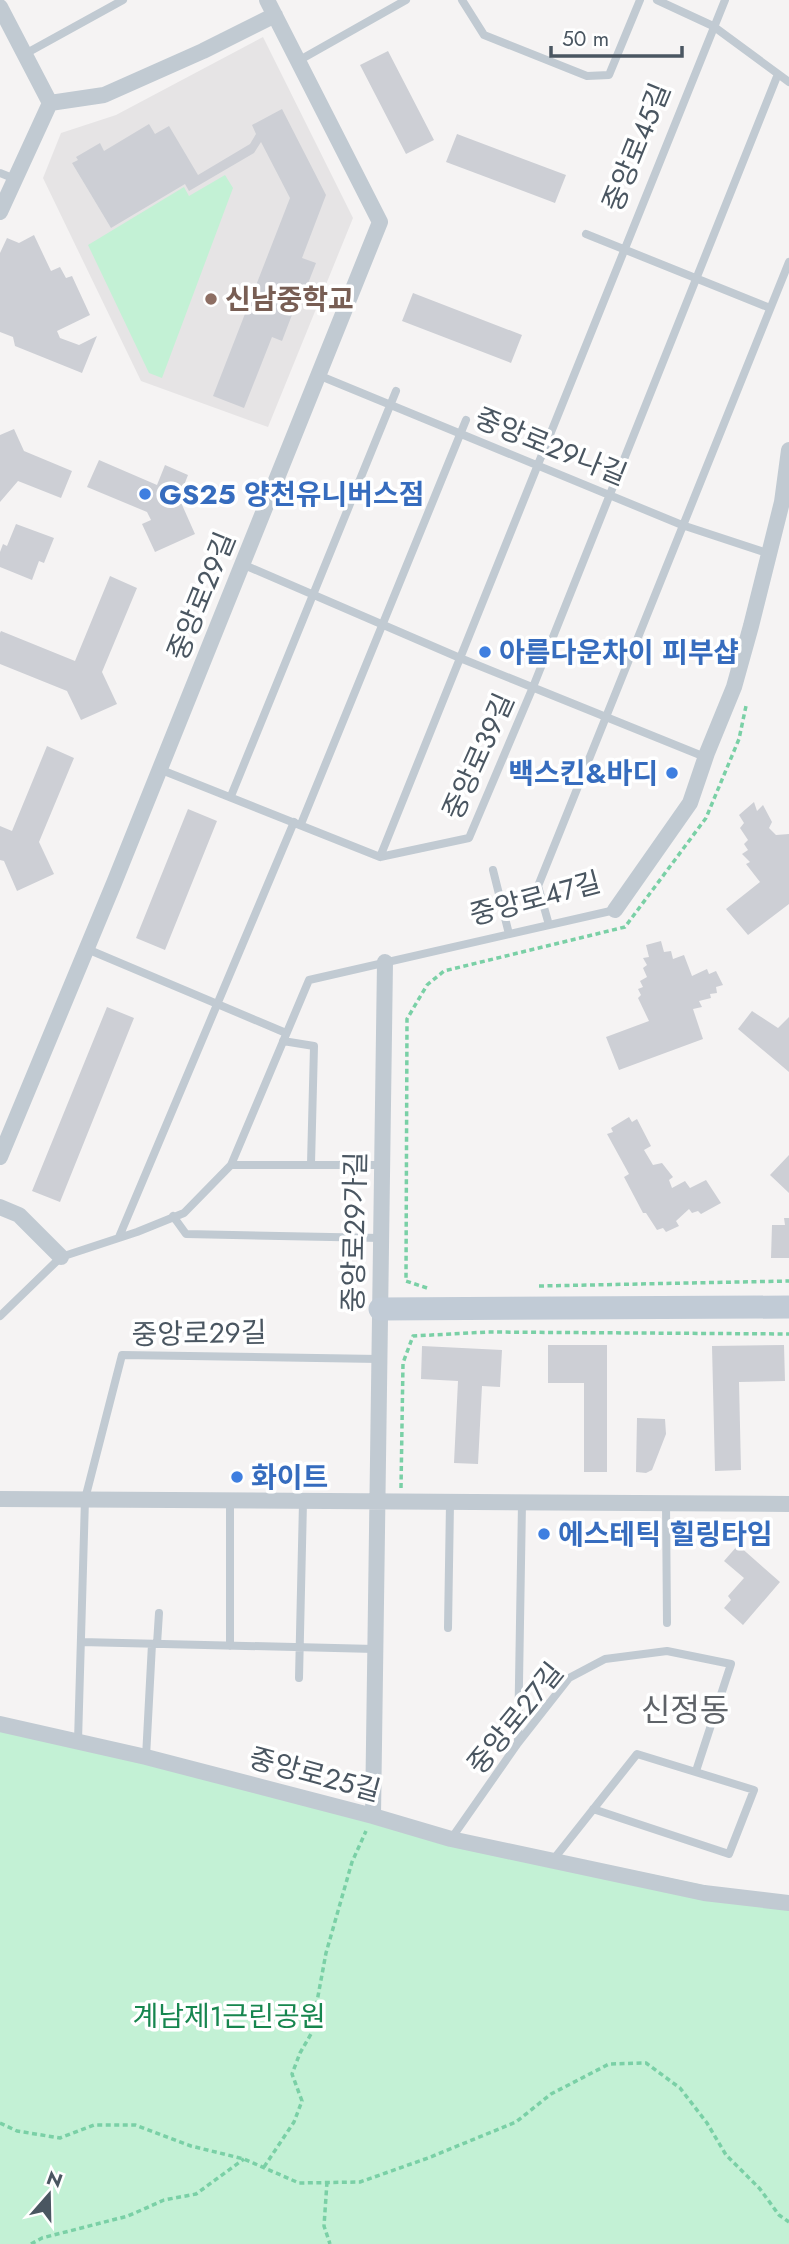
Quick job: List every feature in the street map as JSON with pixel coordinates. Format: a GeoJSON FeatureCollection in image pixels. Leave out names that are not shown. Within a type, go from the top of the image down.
{"type":"FeatureCollection","features":[{"type":"Feature","properties":{"kind":"street"},"geometry":{"type":"LineString","coordinates":[[0,7],[50,103]]}},
{"type":"Feature","properties":{"kind":"street"},"geometry":{"type":"LineString","coordinates":[[50,103],[104,95],[204,51],[271,7]]}},
{"type":"Feature","properties":{"kind":"street","name":"중앙로29길"},"geometry":{"type":"LineString","coordinates":[[0,1157],[380,222],[271,7]]}},
{"type":"Feature","properties":{"kind":"street"},"geometry":{"type":"LineString","coordinates":[[0,212],[8,176],[50,103]]}},
{"type":"Feature","properties":{"kind":"street","name":"중앙로47길"},"geometry":{"type":"LineString","coordinates":[[615,910],[690,803],[705,757],[734,687],[782,502],[788,459]]}},
{"type":"Feature","properties":{"kind":"street","name":"중앙로29가길"},"geometry":{"type":"LineString","coordinates":[[378,1503],[385,962]]}},
{"type":"Feature","properties":{"kind":"street"},"geometry":{"type":"LineString","coordinates":[[0,1208],[19,1215],[61,1257]]}},
{"type":"Feature","properties":{"kind":"street"},"geometry":{"type":"LineString","coordinates":[[380,1309],[789,1307]]}},
{"type":"Feature","properties":{"kind":"street"},"geometry":{"type":"LineString","coordinates":[[0,1499],[789,1504]]}},
{"type":"Feature","properties":{"kind":"street"},"geometry":{"type":"LineString","coordinates":[[373,1816],[378,1503]]}},
{"type":"Feature","properties":{"kind":"street","name":"중앙로25길"},"geometry":{"type":"LineString","coordinates":[[0,1724],[146,1757],[451,1839],[640,1880],[789,1903]]}},
{"type":"Feature","properties":{"kind":"lane"},"geometry":{"type":"LineString","coordinates":[[25,54],[123,0]]}},
{"type":"Feature","properties":{"kind":"lane"},"geometry":{"type":"LineString","coordinates":[[298,61],[406,0]]}},
{"type":"Feature","properties":{"kind":"lane","name":"중앙로45길"},"geometry":{"type":"LineString","coordinates":[[462,0],[484,35],[587,76],[609,75],[640,0]]}},
{"type":"Feature","properties":{"kind":"lane"},"geometry":{"type":"LineString","coordinates":[[657,0],[713,26],[789,82]]}},
{"type":"Feature","properties":{"kind":"lane","name":"중앙로45길"},"geometry":{"type":"LineString","coordinates":[[537,465],[725,0]]}},
{"type":"Feature","properties":{"kind":"lane"},"geometry":{"type":"LineString","coordinates":[[610,495],[778,74]]}},
{"type":"Feature","properties":{"kind":"lane","name":"중앙로45길"},"geometry":{"type":"LineString","coordinates":[[586,234],[770,309]]}},
{"type":"Feature","properties":{"kind":"lane"},"geometry":{"type":"LineString","coordinates":[[549,925],[538,886],[789,262]]}},
{"type":"Feature","properties":{"kind":"lane","name":"중앙로29나길"},"geometry":{"type":"LineString","coordinates":[[318,375],[682,525],[769,554]]}},
{"type":"Feature","properties":{"kind":"lane"},"geometry":{"type":"LineString","coordinates":[[230,796],[396,391]]}},
{"type":"Feature","properties":{"kind":"lane"},"geometry":{"type":"LineString","coordinates":[[119,1237],[216,1004],[382,624],[466,421]]}},
{"type":"Feature","properties":{"kind":"lane","name":"중앙로39길"},"geometry":{"type":"LineString","coordinates":[[380,857],[537,465]]}},
{"type":"Feature","properties":{"kind":"lane","name":"중앙로39길"},"geometry":{"type":"LineString","coordinates":[[380,857],[470,838],[610,495]]}},
{"type":"Feature","properties":{"kind":"lane","name":"중앙로39길"},"geometry":{"type":"LineString","coordinates":[[242,564],[460,658],[705,757]]}},
{"type":"Feature","properties":{"kind":"lane"},"geometry":{"type":"LineString","coordinates":[[159,769],[380,857]]}},
{"type":"Feature","properties":{"kind":"lane"},"geometry":{"type":"LineString","coordinates":[[494,870],[509,934]]}},
{"type":"Feature","properties":{"kind":"lane","name":"중앙로47길"},"geometry":{"type":"LineString","coordinates":[[0,1315],[61,1257],[184,1213],[231,1165],[309,979],[615,910]]}},
{"type":"Feature","properties":{"kind":"lane"},"geometry":{"type":"LineString","coordinates":[[86,949],[216,1004],[285,1037],[314,1046],[311,1164]]}},
{"type":"Feature","properties":{"kind":"lane"},"geometry":{"type":"LineString","coordinates":[[231,1165],[381,1165]]}},
{"type":"Feature","properties":{"kind":"lane"},"geometry":{"type":"LineString","coordinates":[[173,1216],[186,1234],[381,1238]]}},
{"type":"Feature","properties":{"kind":"lane","name":"중앙로29길"},"geometry":{"type":"LineString","coordinates":[[78,1741],[85,1499],[122,1355],[379,1359]]}},
{"type":"Feature","properties":{"kind":"lane"},"geometry":{"type":"LineString","coordinates":[[230,1501],[230,1646]]}},
{"type":"Feature","properties":{"kind":"lane"},"geometry":{"type":"LineString","coordinates":[[299,1678],[303,1502]]}},
{"type":"Feature","properties":{"kind":"lane"},"geometry":{"type":"LineString","coordinates":[[448,1628],[450,1503]]}},
{"type":"Feature","properties":{"kind":"lane"},"geometry":{"type":"LineString","coordinates":[[518,1742],[522,1503]]}},
{"type":"Feature","properties":{"kind":"lane"},"geometry":{"type":"LineString","coordinates":[[666,1504],[667,1623]]}},
{"type":"Feature","properties":{"kind":"lane"},"geometry":{"type":"LineString","coordinates":[[146,1757],[159,1613]]}},
{"type":"Feature","properties":{"kind":"lane"},"geometry":{"type":"LineString","coordinates":[[81,1642],[376,1649]]}},
{"type":"Feature","properties":{"kind":"lane","name":"중앙로27길"},"geometry":{"type":"LineString","coordinates":[[451,1839],[518,1742],[569,1678],[605,1659],[667,1651],[731,1664],[696,1772]]}},
{"type":"Feature","properties":{"kind":"lane"},"geometry":{"type":"LineString","coordinates":[[553,1860],[637,1754],[754,1790],[729,1854],[593,1810]]}},
{"type":"Feature","properties":{"kind":"path"},"geometry":{"type":"LineString","coordinates":[[431,1289],[406,1281],[407,1019],[427,985],[444,971],[625,928],[706,818],[739,739],[747,699]]}},
{"type":"Feature","properties":{"kind":"path"},"geometry":{"type":"LineString","coordinates":[[527,1287],[789,1281]]}},
{"type":"Feature","properties":{"kind":"path"},"geometry":{"type":"LineString","coordinates":[[401,1503],[403,1363],[412,1336],[488,1332],[789,1334]]}},
{"type":"Feature","properties":{"kind":"path"},"geometry":{"type":"LineString","coordinates":[[264,2167],[294,2122],[302,2101],[292,2074],[311,2034],[326,1953],[352,1862],[373,1816]]}},
{"type":"Feature","properties":{"kind":"path"},"geometry":{"type":"LineString","coordinates":[[0,2123],[18,2131],[60,2138],[94,2125],[135,2125],[191,2146],[244,2159],[299,2183],[360,2182],[516,2122],[551,2094],[609,2064],[646,2063],[680,2088],[707,2123],[726,2155],[760,2189],[779,2215],[789,2222]]}},
{"type":"Feature","properties":{"kind":"path"},"geometry":{"type":"LineString","coordinates":[[31,2244],[42,2238],[128,2216],[164,2200],[196,2194],[244,2159]]}},
{"type":"Feature","properties":{"kind":"path"},"geometry":{"type":"LineString","coordinates":[[327,2182],[324,2226],[330,2244]]}},
{"type":"Feature","properties":{"kind":"shaded area","name":"신남중학교"},"geometry":{"type":"Polygon","coordinates":[[[263,37],[353,218],[268,427],[141,381],[43,178],[61,133],[116,115],[263,37]]]}},
{"type":"Feature","properties":{"kind":"green space"},"geometry":{"type":"Polygon","coordinates":[[[225,175],[233,188],[162,378],[149,373],[88,245],[184,187],[189,196],[225,175]]]}},
{"type":"Feature","properties":{"kind":"green space","name":"계남제1근린공원"},"geometry":{"type":"Polygon","coordinates":[[[0,1724],[373,1816],[789,1903],[789,2244],[0,2244],[0,1724]]]}},
{"type":"Feature","properties":{"kind":"building"},"geometry":{"type":"Polygon","coordinates":[[[388,51],[434,140],[406,154],[360,65],[388,51]]]}},
{"type":"Feature","properties":{"kind":"building"},"geometry":{"type":"Polygon","coordinates":[[[282,109],[326,195],[302,258],[316,263],[282,341],[272,337],[244,408],[213,396],[290,198],[261,142],[254,153],[189,191],[185,184],[111,228],[72,163],[78,160],[76,157],[100,143],[104,151],[149,124],[155,134],[169,126],[198,175],[250,144],[256,134],[252,125],[282,109]]]}},
{"type":"Feature","properties":{"kind":"building"},"geometry":{"type":"Polygon","coordinates":[[[457,134],[566,175],[555,203],[446,162],[457,134]]]}},
{"type":"Feature","properties":{"kind":"building"},"geometry":{"type":"Polygon","coordinates":[[[34,235],[51,271],[60,267],[66,278],[72,276],[90,315],[57,331],[60,338],[79,345],[97,336],[82,373],[15,346],[13,337],[0,332],[0,253],[7,238],[19,243],[34,235]]]}},
{"type":"Feature","properties":{"kind":"building"},"geometry":{"type":"Polygon","coordinates":[[[413,293],[522,335],[511,363],[402,321],[413,293]]]}},
{"type":"Feature","properties":{"kind":"building"},"geometry":{"type":"Polygon","coordinates":[[[14,429],[24,451],[72,471],[61,498],[18,481],[0,502],[0,435],[14,429]]]}},
{"type":"Feature","properties":{"kind":"building"},"geometry":{"type":"Polygon","coordinates":[[[99,460],[157,485],[165,465],[188,475],[179,498],[195,534],[155,552],[142,524],[151,520],[147,512],[87,487],[99,460]]]}},
{"type":"Feature","properties":{"kind":"building"},"geometry":{"type":"Polygon","coordinates":[[[16,524],[54,538],[44,563],[39,561],[32,580],[0,567],[0,552],[3,544],[7,546],[16,524]]]}},
{"type":"Feature","properties":{"kind":"building"},"geometry":{"type":"Polygon","coordinates":[[[110,576],[137,588],[102,672],[117,704],[81,720],[67,691],[0,664],[0,633],[1,631],[75,661],[110,576]]]}},
{"type":"Feature","properties":{"kind":"building"},"geometry":{"type":"Polygon","coordinates":[[[47,746],[74,758],[39,842],[54,874],[17,891],[4,861],[0,860],[0,826],[12,831],[47,746]]]}},
{"type":"Feature","properties":{"kind":"building"},"geometry":{"type":"Polygon","coordinates":[[[754,802],[757,811],[763,805],[772,822],[769,828],[776,835],[789,834],[789,904],[748,935],[726,909],[760,882],[746,864],[750,862],[742,854],[748,850],[744,844],[748,840],[740,828],[744,823],[739,815],[754,802]]]}},
{"type":"Feature","properties":{"kind":"building"},"geometry":{"type":"Polygon","coordinates":[[[188,809],[217,821],[165,950],[136,938],[188,809]]]}},
{"type":"Feature","properties":{"kind":"building"},"geometry":{"type":"Polygon","coordinates":[[[661,941],[664,952],[671,951],[673,959],[684,955],[692,976],[707,969],[709,974],[716,971],[723,985],[716,987],[717,993],[710,994],[711,998],[699,1001],[702,1007],[693,1009],[703,1039],[619,1070],[606,1037],[649,1021],[638,998],[641,995],[638,989],[643,987],[640,981],[647,977],[643,968],[647,965],[643,958],[649,957],[646,945],[661,941]]]}},
{"type":"Feature","properties":{"kind":"building"},"geometry":{"type":"Polygon","coordinates":[[[107,1007],[134,1018],[60,1202],[32,1191],[107,1007]]]}},
{"type":"Feature","properties":{"kind":"building"},"geometry":{"type":"Polygon","coordinates":[[[752,1011],[778,1028],[789,1017],[789,1072],[738,1029],[752,1011]]]}},
{"type":"Feature","properties":{"kind":"building"},"geometry":{"type":"Polygon","coordinates":[[[629,1117],[632,1122],[637,1119],[651,1146],[644,1150],[653,1165],[662,1163],[673,1177],[669,1180],[672,1188],[685,1181],[690,1188],[706,1180],[721,1203],[701,1214],[698,1211],[692,1213],[689,1209],[676,1221],[679,1226],[666,1232],[663,1228],[657,1230],[646,1213],[643,1213],[624,1177],[629,1174],[607,1134],[613,1132],[611,1128],[629,1117]]]}},
{"type":"Feature","properties":{"kind":"building"},"geometry":{"type":"Polygon","coordinates":[[[789,1155],[789,1193],[770,1175],[789,1155]]]}},
{"type":"Feature","properties":{"kind":"building"},"geometry":{"type":"Polygon","coordinates":[[[784,1218],[789,1218],[789,1258],[771,1258],[772,1225],[785,1225],[784,1218]]]}},
{"type":"Feature","properties":{"kind":"building"},"geometry":{"type":"Polygon","coordinates":[[[548,1345],[607,1345],[607,1472],[584,1472],[584,1383],[548,1383],[548,1345]]]}},
{"type":"Feature","properties":{"kind":"building"},"geometry":{"type":"Polygon","coordinates":[[[784,1345],[785,1381],[739,1382],[741,1470],[715,1471],[712,1346],[784,1345]]]}},
{"type":"Feature","properties":{"kind":"building"},"geometry":{"type":"Polygon","coordinates":[[[422,1346],[502,1350],[500,1387],[482,1386],[478,1464],[454,1463],[458,1381],[421,1379],[422,1346]]]}},
{"type":"Feature","properties":{"kind":"building"},"geometry":{"type":"Polygon","coordinates":[[[637,1418],[665,1419],[666,1434],[652,1470],[646,1473],[636,1472],[637,1418]]]}},
{"type":"Feature","properties":{"kind":"building"},"geometry":{"type":"Polygon","coordinates":[[[738,1545],[780,1582],[743,1625],[724,1608],[731,1600],[728,1596],[744,1578],[724,1561],[738,1545]]]}},
{"type":"Feature","properties":{"kind":"place","name":"신남중학교"},"geometry":{"type":"Point","coordinates":[211,299]}},
{"type":"Feature","properties":{"kind":"place","name":"GS25 양천유니버스점"},"geometry":{"type":"Point","coordinates":[145,494]}},
{"type":"Feature","properties":{"kind":"place","name":"아름다운차이 피부샵"},"geometry":{"type":"Point","coordinates":[485,652]}},
{"type":"Feature","properties":{"kind":"place","name":"백스킨&바디"},"geometry":{"type":"Point","coordinates":[672,773]}},
{"type":"Feature","properties":{"kind":"place","name":"화이트"},"geometry":{"type":"Point","coordinates":[237,1477]}},
{"type":"Feature","properties":{"kind":"place","name":"에스테틱 힐링타임"},"geometry":{"type":"Point","coordinates":[544,1534]}},
{"type":"Feature","properties":{"kind":"district","name":"신정동"},"geometry":{"type":"Point","coordinates":[685,1710]}}]}
